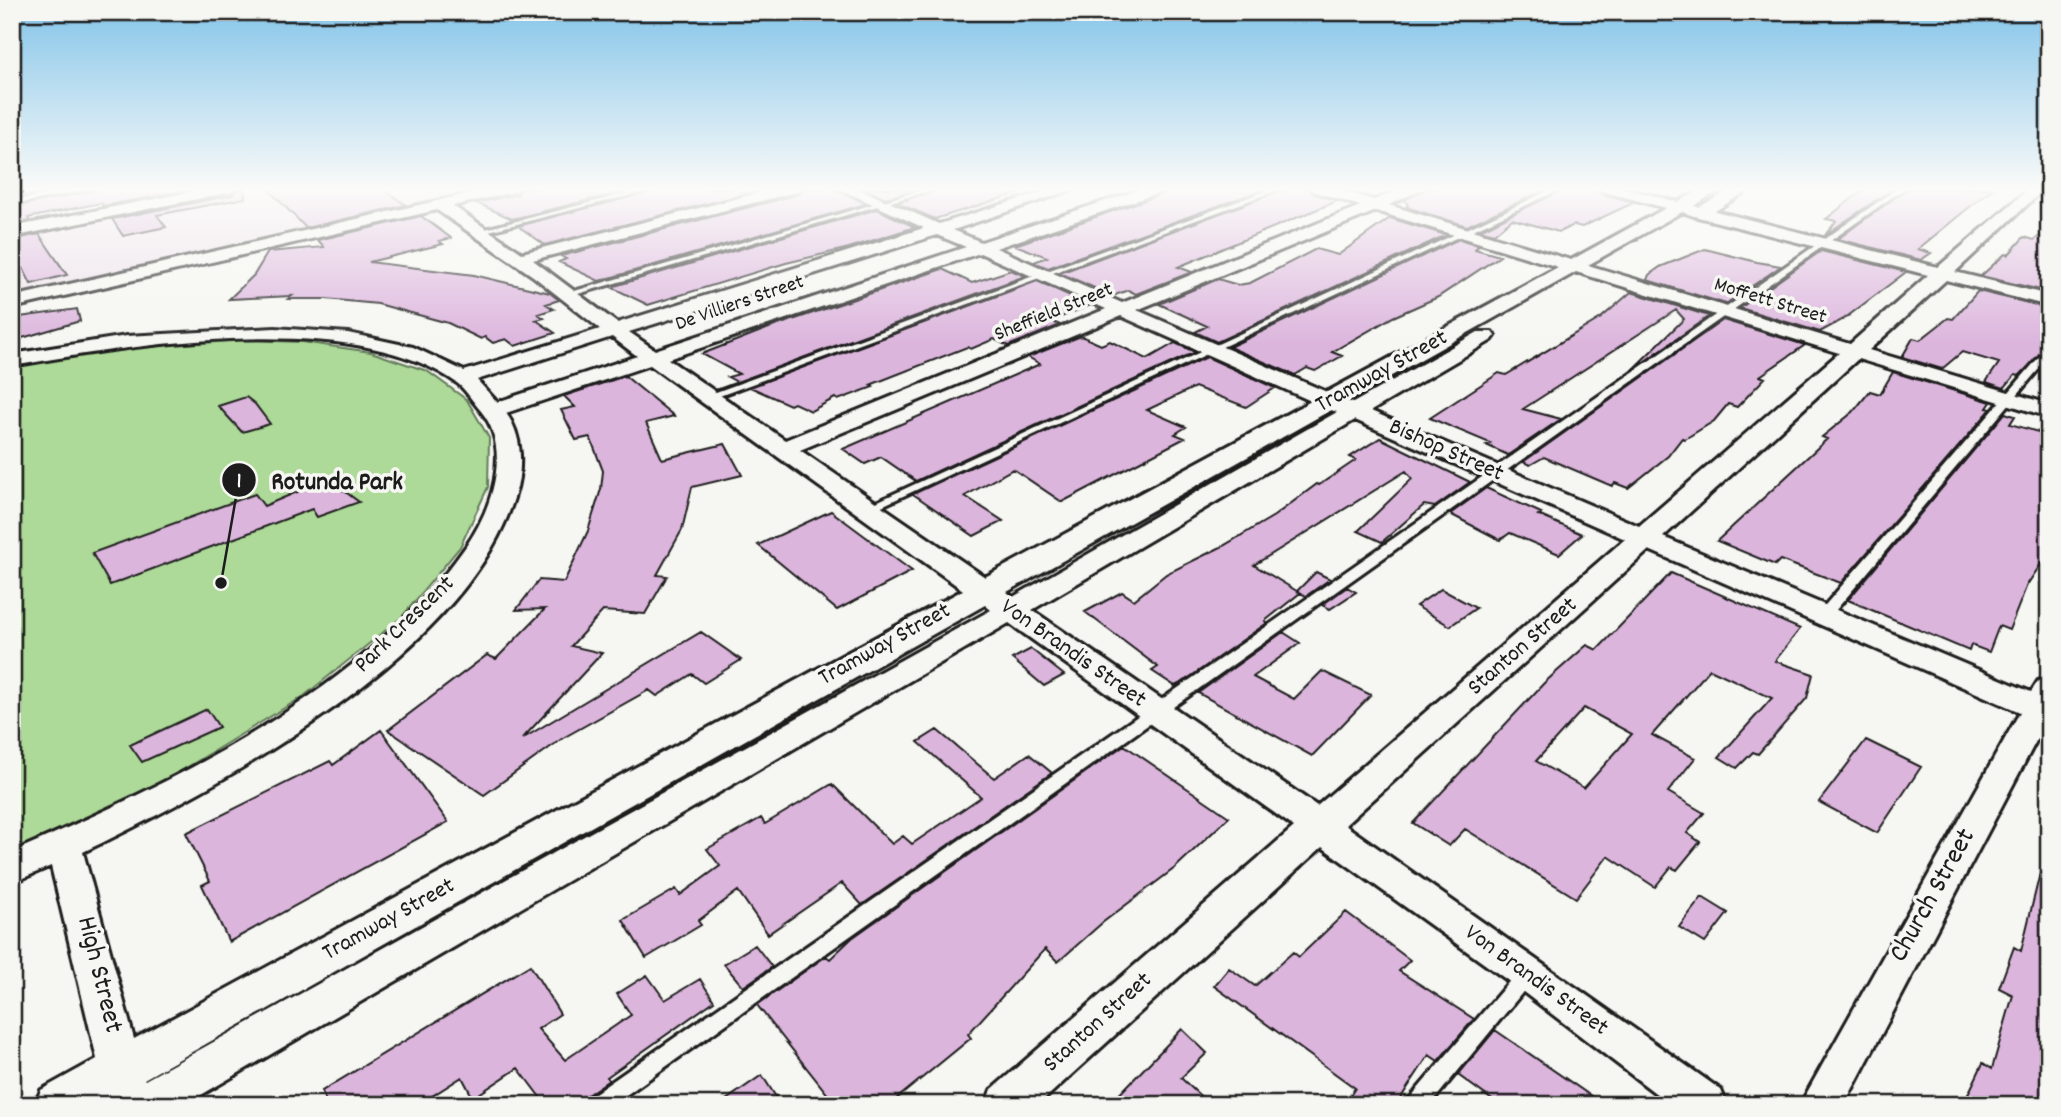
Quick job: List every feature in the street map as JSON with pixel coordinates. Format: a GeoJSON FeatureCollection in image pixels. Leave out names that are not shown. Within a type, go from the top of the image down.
{"type":"FeatureCollection","features":[{"type":"Feature","properties":{"kind":"street"},"geometry":{"type":"LineString","coordinates":[[12,303],[283,240]]}},
{"type":"Feature","properties":{"kind":"street","name":"Von Brandis Street"},"geometry":{"type":"LineString","coordinates":[[494,240],[615,331],[1528,973],[1706,1105]]}},
{"type":"Feature","properties":{"kind":"street"},"geometry":{"type":"LineString","coordinates":[[519,259],[592,240]]}},
{"type":"Feature","properties":{"kind":"street","name":"De Villiers Street"},"geometry":{"type":"LineString","coordinates":[[462,378],[908,240]]}},
{"type":"Feature","properties":{"kind":"street","name":"Bishop Street"},"geometry":{"type":"LineString","coordinates":[[964,240],[1645,539],[2045,703]]}},
{"type":"Feature","properties":{"kind":"street","name":"De Villiers Street"},"geometry":{"type":"LineString","coordinates":[[495,410],[1001,240]]}},
{"type":"Feature","properties":{"kind":"street","name":"Sheffield Street"},"geometry":{"type":"LineString","coordinates":[[785,448],[1291,240]]}},
{"type":"Feature","properties":{"kind":"street","name":"Moffett Street"},"geometry":{"type":"LineString","coordinates":[[1489,240],[2049,411]]}},
{"type":"Feature","properties":{"kind":"street","name":"Tramway Street"},"geometry":{"type":"LineString","coordinates":[[56,1105],[126,1087],[468,875],[1181,482],[1343,405],[1634,240]]}},
{"type":"Feature","properties":{"kind":"street"},"geometry":{"type":"LineString","coordinates":[[1815,240],[2049,301]]}},
{"type":"Feature","properties":{"kind":"street","name":"Stanton Street"},"geometry":{"type":"LineString","coordinates":[[1006,1105],[1645,539],[1774,421],[1856,352],[1979,240]]}},
{"type":"Feature","properties":{"kind":"street","name":"Park Crescent"},"geometry":{"type":"LineString","coordinates":[[12,360],[154,338],[296,334],[362,341],[407,352],[462,378],[495,410],[509,449],[503,497],[475,553],[420,618],[362,669],[278,730],[144,808],[12,868]]}},
{"type":"Feature","properties":{"kind":"street","name":"Tramway Street"},"geometry":{"type":"LineString","coordinates":[[142,1105],[1011,610],[1206,495],[1343,405]]}},
{"type":"Feature","properties":{"kind":"street"},"geometry":{"type":"LineString","coordinates":[[1181,482],[1206,495]]}},
{"type":"Feature","properties":{"kind":"street","name":"Church Street"},"geometry":{"type":"LineString","coordinates":[[1821,1105],[2045,703]]}},
{"type":"Feature","properties":{"kind":"street"},"geometry":{"type":"LineString","coordinates":[[642,779],[662,809]]}},
{"type":"Feature","properties":{"kind":"street","name":"High Street"},"geometry":{"type":"LineString","coordinates":[[64,846],[126,1087]]}},
{"type":"Feature","properties":{"kind":"street"},"geometry":{"type":"LineString","coordinates":[[468,875],[490,905]]}},
{"type":"Feature","properties":{"kind":"lane"},"geometry":{"type":"LineString","coordinates":[[568,294],[753,240]]}},
{"type":"Feature","properties":{"kind":"lane"},"geometry":{"type":"LineString","coordinates":[[710,396],[1138,240]]}},
{"type":"Feature","properties":{"kind":"lane"},"geometry":{"type":"LineString","coordinates":[[867,509],[1450,240]]}},
{"type":"Feature","properties":{"kind":"lane"},"geometry":{"type":"LineString","coordinates":[[595,1105],[1158,713],[1828,240]]}},
{"type":"Feature","properties":{"kind":"lane"},"geometry":{"type":"LineString","coordinates":[[1825,614],[2049,351]]}},
{"type":"Feature","properties":{"kind":"lane"},"geometry":{"type":"LineString","coordinates":[[1418,1105],[1528,973]]}},
{"type":"Feature","properties":{"kind":"shaded area"},"geometry":{"type":"Polygon","coordinates":[[[12,240],[251,240],[12,294],[12,240]]]}},
{"type":"Feature","properties":{"kind":"green space"},"geometry":{"type":"Polygon","coordinates":[[[248,340],[302,342],[371,352],[427,371],[467,400],[489,438],[488,487],[460,547],[401,618],[304,696],[168,779],[12,851],[12,367],[124,348],[248,340]]]}},
{"type":"Feature","properties":{"kind":"building"},"geometry":{"type":"Polygon","coordinates":[[[12,240],[43,240],[67,275],[31,284],[23,268],[18,269],[12,259],[12,240]]]}},
{"type":"Feature","properties":{"kind":"building"},"geometry":{"type":"Polygon","coordinates":[[[318,240],[442,240],[439,241],[443,244],[369,262],[474,275],[550,293],[559,300],[546,304],[554,309],[538,314],[544,318],[536,320],[555,333],[515,346],[506,339],[493,343],[485,337],[481,339],[448,323],[378,304],[326,299],[288,299],[292,296],[229,299],[254,275],[268,252],[324,247],[318,240]]]}},
{"type":"Feature","properties":{"kind":"building"},"geometry":{"type":"Polygon","coordinates":[[[538,240],[564,240],[545,245],[538,240]]]}},
{"type":"Feature","properties":{"kind":"building"},"geometry":{"type":"Polygon","coordinates":[[[622,240],[741,240],[599,281],[559,262],[566,259],[561,256],[622,240]]]}},
{"type":"Feature","properties":{"kind":"building"},"geometry":{"type":"Polygon","coordinates":[[[771,240],[874,240],[786,263],[648,305],[611,287],[771,240]]]}},
{"type":"Feature","properties":{"kind":"building"},"geometry":{"type":"Polygon","coordinates":[[[1029,240],[1124,240],[1048,268],[1034,262],[1047,257],[1015,245],[1029,240]]]}},
{"type":"Feature","properties":{"kind":"building"},"geometry":{"type":"Polygon","coordinates":[[[1147,240],[1243,240],[1178,267],[1192,272],[1136,294],[1128,290],[1113,296],[1060,273],[1147,240]]]}},
{"type":"Feature","properties":{"kind":"building"},"geometry":{"type":"Polygon","coordinates":[[[1359,240],[1435,240],[1217,342],[1195,332],[1207,326],[1159,304],[1218,279],[1238,285],[1250,283],[1316,249],[1338,255],[1359,240]]]}},
{"type":"Feature","properties":{"kind":"building"},"geometry":{"type":"Polygon","coordinates":[[[1457,240],[1479,245],[1475,249],[1500,256],[1438,297],[1393,317],[1332,352],[1342,356],[1315,371],[1307,368],[1295,375],[1229,347],[1457,240]]]}},
{"type":"Feature","properties":{"kind":"building"},"geometry":{"type":"Polygon","coordinates":[[[1842,240],[1929,240],[1918,249],[1931,253],[1921,260],[1842,240]]]}},
{"type":"Feature","properties":{"kind":"building"},"geometry":{"type":"Polygon","coordinates":[[[2021,240],[2049,240],[2049,292],[1981,276],[2005,254],[2008,255],[2021,240]]]}},
{"type":"Feature","properties":{"kind":"building"},"geometry":{"type":"Polygon","coordinates":[[[1705,249],[1781,266],[1726,304],[1647,280],[1649,275],[1660,267],[1705,249]]]}},
{"type":"Feature","properties":{"kind":"building"},"geometry":{"type":"Polygon","coordinates":[[[1821,251],[1906,272],[1844,319],[1820,332],[1740,308],[1821,251]]]}},
{"type":"Feature","properties":{"kind":"building"},"geometry":{"type":"Polygon","coordinates":[[[942,269],[972,283],[1011,270],[1025,276],[737,382],[728,377],[739,374],[702,354],[769,328],[942,269]]]}},
{"type":"Feature","properties":{"kind":"building"},"geometry":{"type":"Polygon","coordinates":[[[1037,281],[1091,305],[1051,321],[1060,325],[1008,346],[994,339],[971,349],[967,347],[870,385],[873,387],[838,400],[835,398],[811,411],[794,403],[790,405],[750,387],[1037,281]]]}},
{"type":"Feature","properties":{"kind":"building"},"geometry":{"type":"Polygon","coordinates":[[[1978,291],[2049,308],[2049,331],[2041,340],[2049,342],[2049,346],[2019,376],[2015,375],[2004,388],[1986,382],[1999,363],[1962,352],[1942,369],[1902,357],[1913,338],[1920,340],[1948,318],[1953,319],[1978,291]]]}},
{"type":"Feature","properties":{"kind":"building"},"geometry":{"type":"Polygon","coordinates":[[[1631,292],[1709,316],[1631,371],[1684,319],[1676,310],[1523,409],[1561,419],[1508,455],[1486,445],[1490,443],[1430,418],[1499,373],[1506,375],[1601,318],[1631,292]]]}},
{"type":"Feature","properties":{"kind":"building"},"geometry":{"type":"Polygon","coordinates":[[[77,309],[80,321],[12,341],[12,318],[77,309]]]}},
{"type":"Feature","properties":{"kind":"building"},"geometry":{"type":"Polygon","coordinates":[[[1723,320],[1805,345],[1760,376],[1765,378],[1737,407],[1728,404],[1714,421],[1685,439],[1682,438],[1668,456],[1628,488],[1615,483],[1612,486],[1544,457],[1530,465],[1523,462],[1723,320]]]}},
{"type":"Feature","properties":{"kind":"building"},"geometry":{"type":"Polygon","coordinates":[[[1081,336],[1101,345],[1110,341],[1147,359],[1175,343],[1195,352],[916,481],[881,457],[865,464],[843,449],[1040,364],[1028,357],[1081,336]]]}},
{"type":"Feature","properties":{"kind":"building"},"geometry":{"type":"Polygon","coordinates":[[[1207,357],[1275,388],[1246,407],[1195,387],[1147,410],[1186,427],[1175,434],[1185,438],[1062,502],[1013,469],[965,496],[1003,521],[974,536],[913,494],[1207,357]]]}},
{"type":"Feature","properties":{"kind":"building"},"geometry":{"type":"Polygon","coordinates":[[[1893,372],[1991,402],[1987,408],[1991,409],[1841,583],[1780,560],[1775,565],[1717,541],[1827,439],[1822,437],[1853,412],[1870,391],[1880,394],[1893,372]]]}},
{"type":"Feature","properties":{"kind":"building"},"geometry":{"type":"Polygon","coordinates":[[[625,376],[674,416],[646,423],[662,459],[725,444],[742,475],[692,487],[682,530],[657,575],[667,576],[645,614],[603,611],[571,646],[602,653],[522,739],[701,632],[741,660],[704,683],[692,674],[657,696],[649,690],[563,738],[484,795],[388,730],[487,655],[496,659],[545,609],[516,610],[539,580],[564,582],[588,531],[601,489],[603,471],[590,437],[576,440],[561,410],[575,407],[564,396],[625,376]]]}},
{"type":"Feature","properties":{"kind":"building"},"geometry":{"type":"Polygon","coordinates":[[[246,397],[270,424],[242,432],[218,406],[246,397]]]}},
{"type":"Feature","properties":{"kind":"building"},"geometry":{"type":"Polygon","coordinates":[[[2005,413],[2015,416],[2010,424],[2049,435],[2049,552],[2027,585],[2009,630],[1999,626],[1989,652],[1971,645],[1969,651],[1848,600],[2005,413]]]}},
{"type":"Feature","properties":{"kind":"building"},"geometry":{"type":"Polygon","coordinates":[[[1380,438],[1470,482],[1435,507],[1424,505],[1382,542],[1358,531],[1412,479],[1406,471],[1254,565],[1300,593],[1265,621],[1267,623],[1183,682],[1175,686],[1152,671],[1158,667],[1085,612],[1122,592],[1134,600],[1166,574],[1223,546],[1274,516],[1317,484],[1356,460],[1350,457],[1380,438]]]}},
{"type":"Feature","properties":{"kind":"building"},"geometry":{"type":"Polygon","coordinates":[[[328,479],[359,502],[317,517],[312,509],[110,585],[92,553],[255,494],[264,506],[328,479]]]}},
{"type":"Feature","properties":{"kind":"building"},"geometry":{"type":"Polygon","coordinates":[[[1486,488],[1582,534],[1559,554],[1510,533],[1500,540],[1450,514],[1486,488]]]}},
{"type":"Feature","properties":{"kind":"building"},"geometry":{"type":"Polygon","coordinates":[[[831,511],[912,571],[837,610],[758,545],[831,511]]]}},
{"type":"Feature","properties":{"kind":"building"},"geometry":{"type":"Polygon","coordinates":[[[1316,572],[1330,579],[1306,596],[1297,591],[1316,572]]]}},
{"type":"Feature","properties":{"kind":"building"},"geometry":{"type":"Polygon","coordinates":[[[1671,573],[1800,629],[1775,661],[1813,674],[1807,698],[1758,754],[1753,752],[1737,768],[1719,757],[1772,698],[1710,669],[1652,735],[1695,758],[1668,792],[1704,813],[1687,833],[1700,842],[1677,870],[1671,867],[1655,887],[1608,856],[1576,898],[1465,829],[1449,846],[1413,823],[1544,683],[1587,645],[1597,650],[1671,573]],[[1584,708],[1536,761],[1584,788],[1632,734],[1584,708]]]}},
{"type":"Feature","properties":{"kind":"building"},"geometry":{"type":"Polygon","coordinates":[[[1347,587],[1356,592],[1330,609],[1322,605],[1347,587]]]}},
{"type":"Feature","properties":{"kind":"building"},"geometry":{"type":"Polygon","coordinates":[[[1441,589],[1476,608],[1450,626],[1416,606],[1441,589]]]}},
{"type":"Feature","properties":{"kind":"building"},"geometry":{"type":"Polygon","coordinates":[[[1283,632],[1300,643],[1253,677],[1294,699],[1322,671],[1371,695],[1312,756],[1198,693],[1283,632]]]}},
{"type":"Feature","properties":{"kind":"building"},"geometry":{"type":"Polygon","coordinates":[[[1031,649],[1064,675],[1044,686],[1012,659],[1031,649]]]}},
{"type":"Feature","properties":{"kind":"building"},"geometry":{"type":"Polygon","coordinates":[[[207,709],[219,727],[142,762],[130,745],[207,709]]]}},
{"type":"Feature","properties":{"kind":"building"},"geometry":{"type":"Polygon","coordinates":[[[381,730],[448,822],[229,942],[202,885],[210,881],[186,833],[330,761],[333,765],[381,730]]]}},
{"type":"Feature","properties":{"kind":"building"},"geometry":{"type":"Polygon","coordinates":[[[937,730],[994,778],[1029,754],[1052,773],[862,905],[842,883],[768,934],[738,891],[698,921],[701,925],[646,958],[623,920],[676,889],[680,895],[720,866],[707,849],[761,818],[765,824],[832,784],[892,844],[903,836],[912,844],[981,797],[918,742],[937,730]]]}},
{"type":"Feature","properties":{"kind":"building"},"geometry":{"type":"Polygon","coordinates":[[[1866,740],[1921,767],[1877,833],[1819,802],[1866,740]]]}},
{"type":"Feature","properties":{"kind":"building"},"geometry":{"type":"Polygon","coordinates":[[[1124,745],[1229,817],[1175,868],[1102,923],[1058,962],[1045,949],[968,1034],[971,1038],[889,1105],[836,1105],[757,1005],[826,956],[830,959],[852,938],[1124,745]]]}},
{"type":"Feature","properties":{"kind":"building"},"geometry":{"type":"Polygon","coordinates":[[[2041,869],[2049,870],[2049,1105],[1963,1105],[1983,1063],[1992,1069],[2013,995],[1999,988],[2014,947],[2021,951],[2041,869]]]}},
{"type":"Feature","properties":{"kind":"building"},"geometry":{"type":"Polygon","coordinates":[[[1702,897],[1728,913],[1705,943],[1679,927],[1702,897]]]}},
{"type":"Feature","properties":{"kind":"building"},"geometry":{"type":"Polygon","coordinates":[[[1346,912],[1410,960],[1399,971],[1474,1019],[1438,1061],[1429,1055],[1396,1105],[1344,1105],[1355,1088],[1214,986],[1229,968],[1255,986],[1293,952],[1299,957],[1346,912]]]}},
{"type":"Feature","properties":{"kind":"building"},"geometry":{"type":"Polygon","coordinates":[[[755,945],[772,967],[743,987],[724,964],[755,945]]]}},
{"type":"Feature","properties":{"kind":"building"},"geometry":{"type":"Polygon","coordinates":[[[530,965],[560,1014],[538,1029],[565,1060],[631,1015],[617,994],[647,975],[665,1000],[700,979],[714,1001],[607,1077],[609,1080],[586,1096],[583,1105],[546,1105],[518,1068],[473,1098],[462,1077],[418,1105],[327,1105],[322,1091],[530,965]]]}},
{"type":"Feature","properties":{"kind":"building"},"geometry":{"type":"Polygon","coordinates":[[[1182,1029],[1207,1053],[1181,1078],[1210,1105],[1109,1105],[1182,1029]]]}},
{"type":"Feature","properties":{"kind":"building"},"geometry":{"type":"Polygon","coordinates":[[[1495,1030],[1604,1105],[1499,1105],[1458,1075],[1495,1030]]]}},
{"type":"Feature","properties":{"kind":"building"},"geometry":{"type":"Polygon","coordinates":[[[762,1075],[781,1105],[719,1105],[762,1075]]]}},
{"type":"Feature","properties":{"kind":"place","name":"Rotunda Park"},"geometry":{"type":"Point","coordinates":[221,583]}}]}
